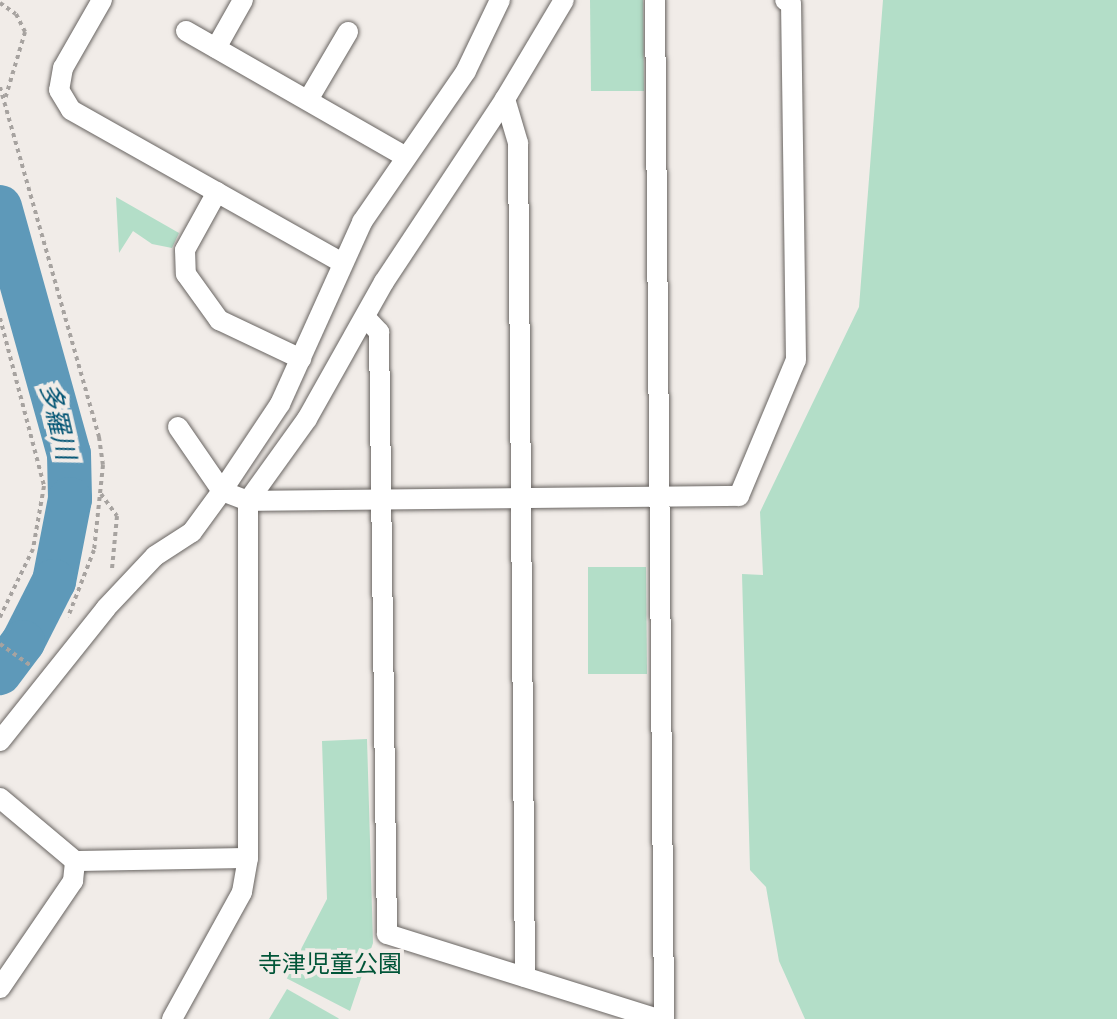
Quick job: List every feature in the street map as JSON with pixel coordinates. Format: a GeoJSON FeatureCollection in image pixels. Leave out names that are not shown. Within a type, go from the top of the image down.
{"type":"FeatureCollection","features":[{"type":"Feature","properties":{"kind":"street"},"geometry":{"type":"LineString","coordinates":[[102,0],[63,68],[59,90],[71,110],[343,263]]}},
{"type":"Feature","properties":{"kind":"street"},"geometry":{"type":"LineString","coordinates":[[216,48],[243,0]]}},
{"type":"Feature","properties":{"kind":"street"},"geometry":{"type":"LineString","coordinates":[[0,741],[106,608],[155,556],[192,532],[222,491],[280,404],[362,222],[404,156],[466,71],[500,0]]}},
{"type":"Feature","properties":{"kind":"street"},"geometry":{"type":"LineString","coordinates":[[172,1019],[242,892],[248,858],[248,501],[307,419],[365,317],[505,99],[564,0]]}},
{"type":"Feature","properties":{"kind":"street"},"geometry":{"type":"LineString","coordinates":[[365,317],[379,332],[387,934],[662,1019],[655,0]]}},
{"type":"Feature","properties":{"kind":"street"},"geometry":{"type":"LineString","coordinates":[[178,427],[222,491],[248,501],[739,496],[796,360],[791,4],[785,0]]}},
{"type":"Feature","properties":{"kind":"street"},"geometry":{"type":"LineString","coordinates":[[186,31],[404,156]]}},
{"type":"Feature","properties":{"kind":"street"},"geometry":{"type":"LineString","coordinates":[[308,100],[348,32]]}},
{"type":"Feature","properties":{"kind":"street"},"geometry":{"type":"LineString","coordinates":[[505,99],[518,143],[525,977]]}},
{"type":"Feature","properties":{"kind":"street"},"geometry":{"type":"LineString","coordinates":[[217,192],[185,250],[186,274],[219,320],[301,359]]}},
{"type":"Feature","properties":{"kind":"street"},"geometry":{"type":"LineString","coordinates":[[0,798],[75,861],[248,858]]}},
{"type":"Feature","properties":{"kind":"street"},"geometry":{"type":"LineString","coordinates":[[0,988],[73,881],[75,861]]}},
{"type":"Feature","properties":{"kind":"path"},"geometry":{"type":"LineString","coordinates":[[0,3],[16,14],[25,32],[4,102]]}},
{"type":"Feature","properties":{"kind":"path"},"geometry":{"type":"LineString","coordinates":[[0,87],[90,393],[103,465],[94,550],[61,629]]}},
{"type":"Feature","properties":{"kind":"path"},"geometry":{"type":"LineString","coordinates":[[0,318],[44,486],[33,549],[0,617]]}},
{"type":"Feature","properties":{"kind":"path"},"geometry":{"type":"LineString","coordinates":[[101,494],[117,516],[106,608]]}},
{"type":"Feature","properties":{"kind":"path"},"geometry":{"type":"LineString","coordinates":[[0,644],[34,669],[42,661]]}},
{"type":"Feature","properties":{"kind":"green space"},"geometry":{"type":"Polygon","coordinates":[[[590,0],[643,0],[644,91],[591,91],[590,0]]]}},
{"type":"Feature","properties":{"kind":"green space"},"geometry":{"type":"Polygon","coordinates":[[[883,0],[1117,0],[1117,1019],[805,1019],[779,961],[766,887],[750,870],[742,574],[763,575],[760,512],[859,307],[883,0]]]}},
{"type":"Feature","properties":{"kind":"green space"},"geometry":{"type":"Polygon","coordinates":[[[116,197],[179,233],[172,248],[152,244],[133,231],[119,253],[116,197]]]}},
{"type":"Feature","properties":{"kind":"green space"},"geometry":{"type":"Polygon","coordinates":[[[588,567],[646,567],[647,674],[588,674],[588,567]]]}},
{"type":"Feature","properties":{"kind":"green space","name":"寺津児童公園"},"geometry":{"type":"Polygon","coordinates":[[[367,739],[373,943],[350,1011],[286,978],[327,899],[322,741],[367,739]]]}},
{"type":"Feature","properties":{"kind":"green space"},"geometry":{"type":"Polygon","coordinates":[[[287,989],[338,1018],[339,1019],[269,1019],[287,989]]]}},
{"type":"Feature","properties":{"kind":"waterway","name":"多羅川"},"geometry":{"type":"LineString","coordinates":[[0,207],[69,454],[70,499],[54,581],[23,642],[0,673]]}}]}
